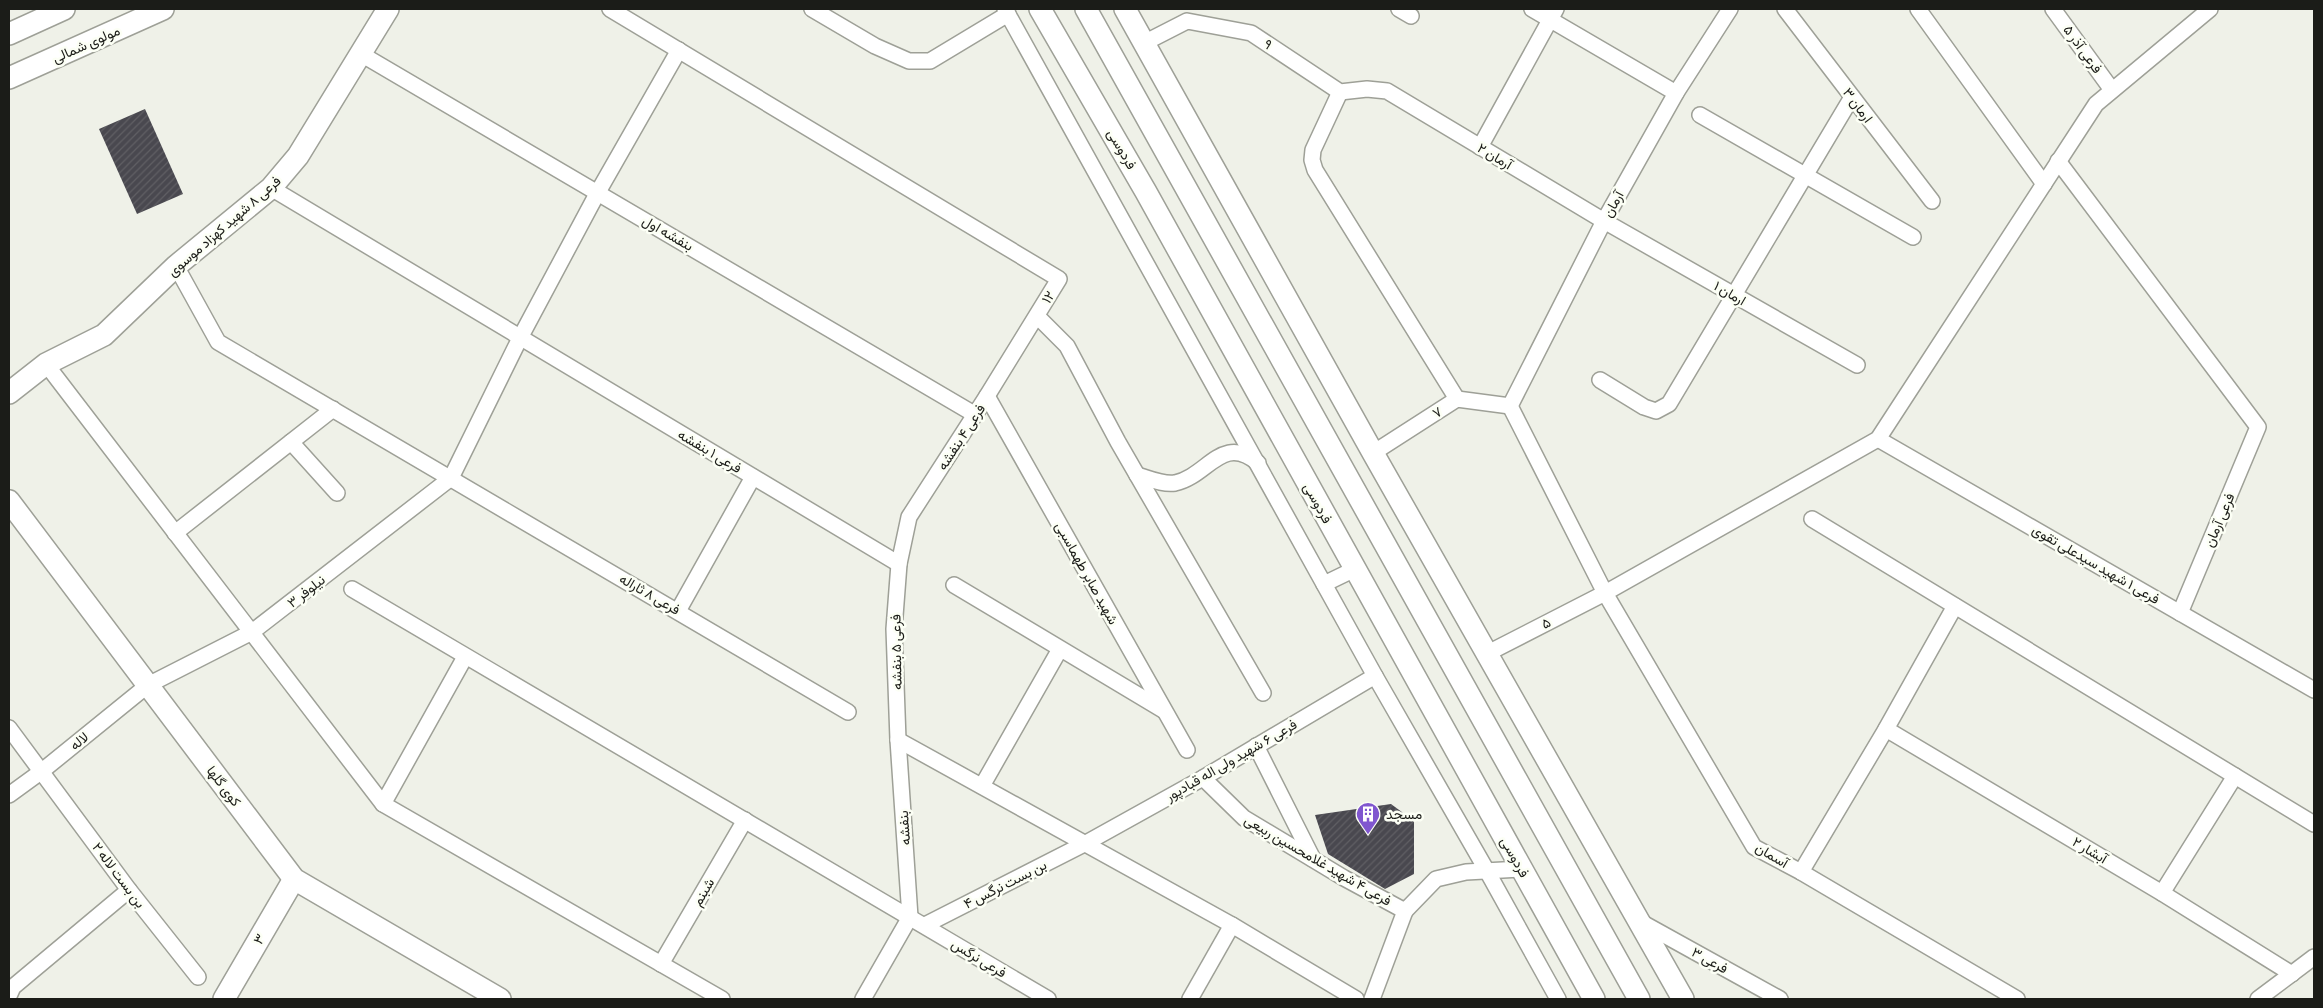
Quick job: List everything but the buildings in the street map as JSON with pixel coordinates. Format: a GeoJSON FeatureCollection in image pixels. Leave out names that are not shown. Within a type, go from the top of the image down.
{"type":"FeatureCollection","features":[{"type":"Feature","properties":{"kind":"street"},"geometry":{"type":"LineString","coordinates":[[9,34],[64,9]]}},
{"type":"Feature","properties":{"kind":"street","name":"مولوی شمالی"},"geometry":{"type":"LineString","coordinates":[[9,78],[163,9]]}},
{"type":"Feature","properties":{"kind":"street","name":"فرعی ۸ شهید کهزاد موسوی"},"geometry":{"type":"LineString","coordinates":[[9,393],[46,364],[104,335],[176,266],[271,188],[298,156],[388,9]]}},
{"type":"Feature","properties":{"kind":"street"},"geometry":{"type":"LineString","coordinates":[[451,478],[520,338],[598,192],[679,50],[610,9]]}},
{"type":"Feature","properties":{"kind":"street"},"geometry":{"type":"LineString","coordinates":[[812,9],[875,46],[909,61],[930,61],[1007,12],[1375,676],[1488,871],[1558,999]]}},
{"type":"Feature","properties":{"kind":"street","name":"فردوسی"},"geometry":{"type":"LineString","coordinates":[[1040,9],[1146,192],[1594,999]]}},
{"type":"Feature","properties":{"kind":"street"},"geometry":{"type":"LineString","coordinates":[[1086,9],[1639,999]]}},
{"type":"Feature","properties":{"kind":"street"},"geometry":{"type":"LineString","coordinates":[[1125,9],[1373,453],[1683,999]]}},
{"type":"Feature","properties":{"kind":"street"},"geometry":{"type":"LineString","coordinates":[[1532,9],[1553,14],[1676,93]]}},
{"type":"Feature","properties":{"kind":"street","name":"آرمان"},"geometry":{"type":"LineString","coordinates":[[1510,406],[1604,221],[1676,93],[1730,9]]}},
{"type":"Feature","properties":{"kind":"street","name":"ارمان ۳"},"geometry":{"type":"LineString","coordinates":[[1785,9],[1932,201]]}},
{"type":"Feature","properties":{"kind":"street"},"geometry":{"type":"LineString","coordinates":[[1918,9],[2044,184]]}},
{"type":"Feature","properties":{"kind":"street","name":"فرعی آذر ۵"},"geometry":{"type":"LineString","coordinates":[[2053,9],[2112,90]]}},
{"type":"Feature","properties":{"kind":"street"},"geometry":{"type":"LineString","coordinates":[[1878,439],[2096,104],[2210,9]]}},
{"type":"Feature","properties":{"kind":"street"},"geometry":{"type":"LineString","coordinates":[[1480,147],[1553,14]]}},
{"type":"Feature","properties":{"kind":"street","name":"۹"},"geometry":{"type":"LineString","coordinates":[[1144,43],[1187,20],[1251,33],[1340,92]]}},
{"type":"Feature","properties":{"kind":"street","name":"۱۲"},"geometry":{"type":"LineString","coordinates":[[679,50],[1059,279],[1037,316]]}},
{"type":"Feature","properties":{"kind":"street","name":"بنفشه اول"},"geometry":{"type":"LineString","coordinates":[[361,54],[974,414]]}},
{"type":"Feature","properties":{"kind":"street","name":"آرمان ۲"},"geometry":{"type":"LineString","coordinates":[[1340,92],[1367,89],[1387,92],[1604,221]]}},
{"type":"Feature","properties":{"kind":"street"},"geometry":{"type":"LineString","coordinates":[[1340,92],[1313,150],[1312,160],[1315,170],[1457,399]]}},
{"type":"Feature","properties":{"kind":"street"},"geometry":{"type":"LineString","coordinates":[[1600,380],[1644,407],[1656,411],[1669,404],[1852,97]]}},
{"type":"Feature","properties":{"kind":"street"},"geometry":{"type":"LineString","coordinates":[[1700,115],[1913,237]]}},
{"type":"Feature","properties":{"kind":"street","name":"فرعی آرمان"},"geometry":{"type":"LineString","coordinates":[[2058,161],[2258,428],[2180,613]]}},
{"type":"Feature","properties":{"kind":"street","name":"فرعی ۱ بنفشه"},"geometry":{"type":"LineString","coordinates":[[271,188],[899,564]]}},
{"type":"Feature","properties":{"kind":"street","name":"ارمان ۱"},"geometry":{"type":"LineString","coordinates":[[1604,221],[1857,365]]}},
{"type":"Feature","properties":{"kind":"street","name":"فرعی ۸ ثاراله"},"geometry":{"type":"LineString","coordinates":[[176,266],[218,342],[848,712]]}},
{"type":"Feature","properties":{"kind":"street"},"geometry":{"type":"LineString","coordinates":[[1037,316],[1066,346],[1137,475],[1262,693]]}},
{"type":"Feature","properties":{"kind":"street","name":"فرعی ۴ بنفشه"},"geometry":{"type":"LineString","coordinates":[[899,564],[909,517],[1037,316]]}},
{"type":"Feature","properties":{"kind":"street"},"geometry":{"type":"LineString","coordinates":[[46,364],[383,804],[722,999]]}},
{"type":"Feature","properties":{"kind":"street","name":"شهید صابر طهماسبی"},"geometry":{"type":"LineString","coordinates":[[987,396],[1187,750]]}},
{"type":"Feature","properties":{"kind":"street","name":"۷"},"geometry":{"type":"LineString","coordinates":[[1373,453],[1457,399],[1510,406]]}},
{"type":"Feature","properties":{"kind":"street","name":"آسمان"},"geometry":{"type":"LineString","coordinates":[[1510,406],[1605,593],[1754,847],[1801,872],[2017,999]]}},
{"type":"Feature","properties":{"kind":"street"},"geometry":{"type":"LineString","coordinates":[[175,533],[333,409]]}},
{"type":"Feature","properties":{"kind":"street","name":"۵"},"geometry":{"type":"LineString","coordinates":[[1488,653],[1605,593],[1878,439]]}},
{"type":"Feature","properties":{"kind":"street","name":"فرعی ۱ شهید سیدعلی تقوی"},"geometry":{"type":"LineString","coordinates":[[1878,439],[2314,690]]}},
{"type":"Feature","properties":{"kind":"street"},"geometry":{"type":"LineString","coordinates":[[291,442],[336,493]]}},
{"type":"Feature","properties":{"kind":"street"},"geometry":{"type":"LineString","coordinates":[[1137,475],[1158,482],[1174,483],[1193,475],[1221,455],[1231,452],[1249,456],[1259,464]]}},
{"type":"Feature","properties":{"kind":"street"},"geometry":{"type":"LineString","coordinates":[[678,611],[753,477]]}},
{"type":"Feature","properties":{"kind":"street","name":"نیلوفر ۳"},"geometry":{"type":"LineString","coordinates":[[148,685],[252,632],[451,478]]}},
{"type":"Feature","properties":{"kind":"street","name":"کوی گلها"},"geometry":{"type":"LineString","coordinates":[[9,501],[294,879],[500,999]]}},
{"type":"Feature","properties":{"kind":"street"},"geometry":{"type":"LineString","coordinates":[[1812,518],[2314,824]]}},
{"type":"Feature","properties":{"kind":"street","name":"فرعی ۵ بنفشه"},"geometry":{"type":"LineString","coordinates":[[898,740],[894,629],[899,564]]}},
{"type":"Feature","properties":{"kind":"street"},"geometry":{"type":"LineString","coordinates":[[1324,584],[1355,569]]}},
{"type":"Feature","properties":{"kind":"street"},"geometry":{"type":"LineString","coordinates":[[954,586],[1164,710]]}},
{"type":"Feature","properties":{"kind":"street","name":"فرعی نرگس"},"geometry":{"type":"LineString","coordinates":[[352,589],[1048,999]]}},
{"type":"Feature","properties":{"kind":"street"},"geometry":{"type":"LineString","coordinates":[[1801,872],[1956,606]]}},
{"type":"Feature","properties":{"kind":"street"},"geometry":{"type":"LineString","coordinates":[[982,786],[1060,649]]}},
{"type":"Feature","properties":{"kind":"street"},"geometry":{"type":"LineString","coordinates":[[383,804],[465,657]]}},
{"type":"Feature","properties":{"kind":"street","name":"فرعی ۶ شهید ولی اله قبادپور"},"geometry":{"type":"LineString","coordinates":[[1086,842],[1202,778],[1375,676]]}},
{"type":"Feature","properties":{"kind":"street","name":"لاله"},"geometry":{"type":"LineString","coordinates":[[9,795],[42,771],[148,685]]}},
{"type":"Feature","properties":{"kind":"street","name":"بن بست لاله ۲"},"geometry":{"type":"LineString","coordinates":[[9,728],[129,890],[198,977]]}},
{"type":"Feature","properties":{"kind":"street","name":"آبشار ۲"},"geometry":{"type":"LineString","coordinates":[[1886,729],[2162,893],[2292,974]]}},
{"type":"Feature","properties":{"kind":"street"},"geometry":{"type":"LineString","coordinates":[[898,740],[1086,842],[1232,925],[1356,999]]}},
{"type":"Feature","properties":{"kind":"street","name":"بنفشه"},"geometry":{"type":"LineString","coordinates":[[898,740],[910,917]]}},
{"type":"Feature","properties":{"kind":"street"},"geometry":{"type":"LineString","coordinates":[[1256,746],[1312,859]]}},
{"type":"Feature","properties":{"kind":"street"},"geometry":{"type":"LineString","coordinates":[[2162,893],[2235,776]]}},
{"type":"Feature","properties":{"kind":"street","name":"فرعی ۴ شهید غلامحسین ربیعی"},"geometry":{"type":"LineString","coordinates":[[1202,778],[1244,818],[1405,911],[1436,879],[1466,872],[1521,869]]}},
{"type":"Feature","properties":{"kind":"street","name":"شبنم"},"geometry":{"type":"LineString","coordinates":[[662,964],[745,820]]}},
{"type":"Feature","properties":{"kind":"street","name":"بن بست نرگس ۴"},"geometry":{"type":"LineString","coordinates":[[925,926],[1086,842]]}},
{"type":"Feature","properties":{"kind":"street","name":"۳"},"geometry":{"type":"LineString","coordinates":[[224,999],[294,879]]}},
{"type":"Feature","properties":{"kind":"street"},"geometry":{"type":"LineString","coordinates":[[10,985],[129,890]]}},
{"type":"Feature","properties":{"kind":"street"},"geometry":{"type":"LineString","coordinates":[[1372,999],[1405,911]]}},
{"type":"Feature","properties":{"kind":"street"},"geometry":{"type":"LineString","coordinates":[[863,999],[910,917]]}},
{"type":"Feature","properties":{"kind":"street","name":"فرعی ۳"},"geometry":{"type":"LineString","coordinates":[[1639,921],[1780,999]]}},
{"type":"Feature","properties":{"kind":"street"},"geometry":{"type":"LineString","coordinates":[[1190,999],[1232,925]]}},
{"type":"Feature","properties":{"kind":"street"},"geometry":{"type":"LineString","coordinates":[[2258,999],[2314,957]]}},
{"type":"Feature","properties":{"kind":"place","name":"مسجد"},"geometry":{"type":"Point","coordinates":[1368,835]}}]}
